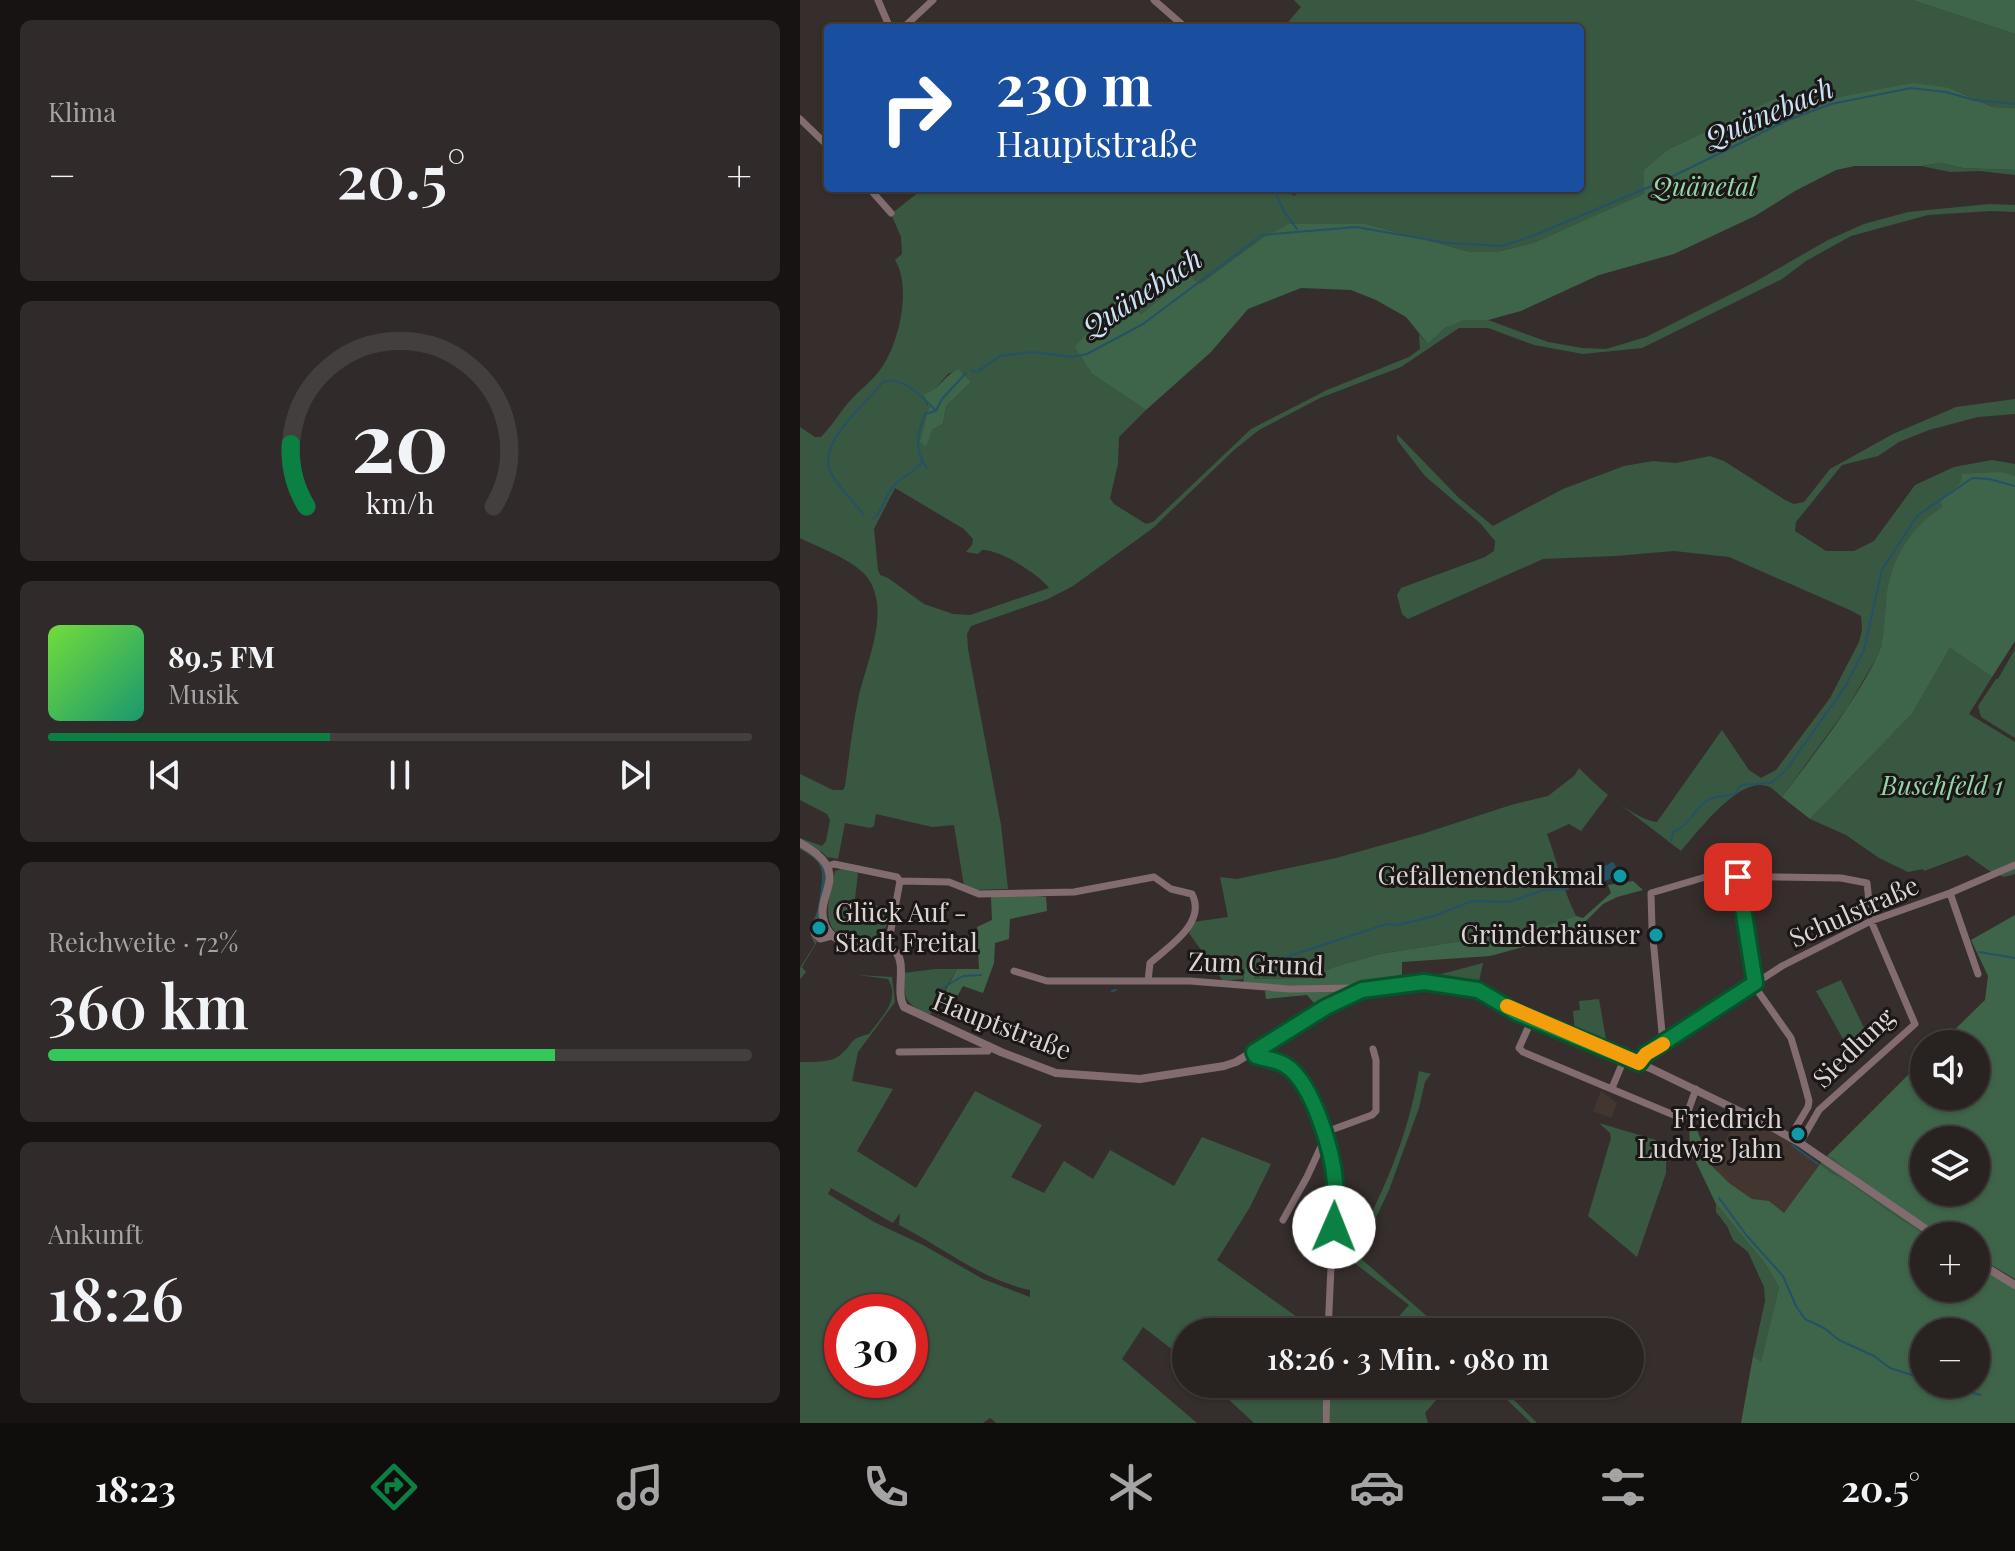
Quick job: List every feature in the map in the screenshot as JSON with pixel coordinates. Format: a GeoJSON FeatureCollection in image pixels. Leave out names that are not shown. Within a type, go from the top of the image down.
{"type":"FeatureCollection","features":[{"type":"Feature","properties":{"kind":"street"},"geometry":{"type":"LineString","coordinates":[[878,0],[888,24]]}},
{"type":"Feature","properties":{"kind":"street"},"geometry":{"type":"LineString","coordinates":[[907,24],[933,0]]}},
{"type":"Feature","properties":{"kind":"street"},"geometry":{"type":"LineString","coordinates":[[1154,0],[1181,24]]}},
{"type":"Feature","properties":{"kind":"street"},"geometry":{"type":"LineString","coordinates":[[800,119],[824,140]]}},
{"type":"Feature","properties":{"kind":"street"},"geometry":{"type":"LineString","coordinates":[[873,192],[891,213]]}},
{"type":"Feature","properties":{"kind":"street"},"geometry":{"type":"LineString","coordinates":[[800,843],[828,866],[830,879],[824,920],[832,936],[838,940],[888,946],[900,881],[897,877],[834,864],[828,866]]}},
{"type":"Feature","properties":{"kind":"street","name":"Schulstraße"},"geometry":{"type":"LineString","coordinates":[[1639,1063],[1646,1054],[1776,969],[1871,921],[1950,893],[2015,865]]}},
{"type":"Feature","properties":{"kind":"street"},"geometry":{"type":"LineString","coordinates":[[1663,1043],[1651,893],[1700,877],[1841,878],[1863,881],[1869,887],[1871,921]]}},
{"type":"Feature","properties":{"kind":"street"},"geometry":{"type":"LineString","coordinates":[[1738,877],[1755,987],[1794,1045],[1808,1107]]}},
{"type":"Feature","properties":{"kind":"street","name":"Zum Grund"},"geometry":{"type":"LineString","coordinates":[[900,881],[949,882],[979,894],[1074,892],[1159,878],[1171,889],[1192,894],[1196,908],[1192,921],[1181,937],[1150,963],[1148,981]]}},
{"type":"Feature","properties":{"kind":"street"},"geometry":{"type":"LineString","coordinates":[[1950,893],[1978,974]]}},
{"type":"Feature","properties":{"kind":"street","name":"Siedlung"},"geometry":{"type":"LineString","coordinates":[[1800,1143],[1816,1112],[1915,1024],[1871,921]]}},
{"type":"Feature","properties":{"kind":"street","name":"Hauptstraße"},"geometry":{"type":"LineString","coordinates":[[888,946],[899,957],[900,999],[904,1007],[914,1014],[1056,1073],[1119,1079],[1160,1077],[1224,1066],[1254,1052],[1326,1007],[1362,990],[1424,982],[1478,990],[1532,1019],[1696,1089],[1790,1137],[1915,1222]]}},
{"type":"Feature","properties":{"kind":"street","name":"Zum Grund"},"geometry":{"type":"LineString","coordinates":[[1014,971],[1047,981],[1208,982],[1290,989],[1344,987],[1362,990]]}},
{"type":"Feature","properties":{"kind":"street"},"geometry":{"type":"LineString","coordinates":[[1532,1019],[1519,1048],[1521,1051],[1681,1118],[1687,1114],[1696,1089]]}},
{"type":"Feature","properties":{"kind":"street"},"geometry":{"type":"LineString","coordinates":[[899,1052],[988,1051],[989,1046]]}},
{"type":"Feature","properties":{"kind":"street"},"geometry":{"type":"LineString","coordinates":[[1283,1220],[1324,1135],[1376,1111],[1376,1060],[1373,1049]]}},
{"type":"Feature","properties":{"kind":"street"},"geometry":{"type":"LineString","coordinates":[[1254,1052],[1256,1056],[1285,1065],[1296,1075],[1313,1103],[1324,1135],[1335,1181],[1329,1318]]}},
{"type":"Feature","properties":{"kind":"street"},"geometry":{"type":"LineString","coordinates":[[1612,1088],[1625,1057]]}},
{"type":"Feature","properties":{"kind":"street","name":"Siedlung"},"geometry":{"type":"LineString","coordinates":[[1790,1137],[1808,1107],[1816,1112]]}},
{"type":"Feature","properties":{"kind":"street"},"geometry":{"type":"LineString","coordinates":[[1990,1270],[2015,1285]]}},
{"type":"Feature","properties":{"kind":"street"},"geometry":{"type":"LineString","coordinates":[[1326,1423],[1327,1398]]}},
{"type":"Feature","properties":{"kind":"shaded area"},"geometry":{"type":"Polygon","coordinates":[[[1601,1091],[1617,1103],[1611,1118],[1593,1111],[1601,1091]]]}},
{"type":"Feature","properties":{"kind":"shaded area"},"geometry":{"type":"Polygon","coordinates":[[[1740,1115],[1785,1139],[1820,1164],[1804,1185],[1789,1247],[1711,1165],[1740,1115]]]}},
{"type":"Feature","properties":{"kind":"green space"},"geometry":{"type":"Polygon","coordinates":[[[1294,0],[1912,0],[2015,34],[2015,108],[1992,107],[1950,88],[1839,97],[1796,114],[1787,110],[1777,99],[1669,149],[1645,194],[1533,243],[1496,252],[1471,252],[1366,224],[1261,239],[1200,284],[1189,277],[1141,314],[1121,295],[1076,347],[1092,374],[1146,410],[1119,437],[1118,464],[1110,498],[1114,504],[1146,524],[1153,522],[1251,429],[1327,390],[1409,357],[1420,349],[1419,334],[1428,344],[1445,328],[1464,319],[1488,320],[1548,342],[1606,349],[1646,337],[1864,224],[1908,212],[1989,204],[2015,205],[2015,212],[1928,215],[1851,236],[1806,261],[1782,279],[1642,348],[1583,354],[1534,345],[1488,328],[1459,328],[1401,367],[1320,398],[1259,430],[1153,528],[1073,586],[1048,599],[971,626],[967,634],[968,649],[1001,825],[1008,889],[974,890],[964,886],[954,825],[932,827],[876,814],[874,826],[870,828],[845,823],[838,859],[827,857],[821,851],[816,855],[826,871],[822,916],[812,924],[818,906],[822,873],[814,858],[800,849],[800,838],[822,846],[830,820],[827,814],[800,800],[800,774],[833,790],[843,790],[845,786],[856,711],[874,642],[878,613],[872,585],[860,570],[800,538],[800,427],[815,437],[821,437],[888,357],[898,330],[903,299],[903,285],[895,260],[902,254],[901,237],[891,214],[919,192],[1288,192],[1295,196],[1296,192],[1584,192],[1584,24],[1286,24],[1301,7],[1294,0]],[[957,370],[948,374],[925,400],[932,430],[943,424],[946,406],[971,382],[957,370]],[[895,488],[874,529],[880,575],[924,604],[953,614],[970,615],[1049,588],[1008,558],[982,550],[978,554],[966,552],[973,539],[964,529],[895,488]]]}},
{"type":"Feature","properties":{"kind":"green space"},"geometry":{"type":"Polygon","coordinates":[[[1912,0],[2015,0],[2015,34],[1912,0]]]}},
{"type":"Feature","properties":{"kind":"green space","name":"Quänetal"},"geometry":{"type":"Polygon","coordinates":[[[1913,83],[1950,88],[1992,107],[2015,108],[2015,170],[1963,168],[1940,163],[1855,166],[1836,170],[1755,216],[1674,254],[1599,275],[1521,311],[1488,320],[1464,320],[1445,328],[1428,344],[1406,317],[1376,300],[1351,290],[1301,288],[1248,309],[1211,352],[1146,410],[1092,374],[1075,347],[1121,294],[1141,314],[1189,276],[1200,284],[1261,239],[1289,224],[1366,224],[1471,252],[1496,252],[1533,243],[1644,194],[1644,170],[1669,149],[1777,98],[1787,110],[1796,114],[1839,97],[1913,83]]]}},
{"type":"Feature","properties":{"kind":"green space"},"geometry":{"type":"Polygon","coordinates":[[[1940,163],[1963,168],[2015,170],[2015,175],[1950,172],[1921,166],[1940,163]]]}},
{"type":"Feature","properties":{"kind":"green space"},"geometry":{"type":"Polygon","coordinates":[[[958,369],[971,382],[946,406],[943,424],[932,430],[926,447],[920,442],[929,408],[924,394],[958,369]]]}},
{"type":"Feature","properties":{"kind":"green space"},"geometry":{"type":"Polygon","coordinates":[[[2015,399],[2015,414],[1978,417],[1929,430],[1899,442],[1878,456],[1842,465],[1796,522],[1795,531],[1826,551],[1854,551],[1874,541],[1915,485],[1954,467],[1992,460],[2015,464],[2015,476],[1982,476],[1966,481],[1954,490],[1886,601],[1885,634],[1877,657],[1847,708],[1782,797],[1767,786],[1756,785],[1744,790],[1720,808],[1681,851],[1627,809],[1657,822],[1722,730],[1749,770],[1761,778],[1776,770],[1830,698],[1859,642],[1861,616],[1729,557],[1674,551],[1543,559],[1408,619],[1402,614],[1397,595],[1401,588],[1485,557],[1494,551],[1495,541],[1480,523],[1425,476],[1397,440],[1397,434],[1459,498],[1493,526],[1563,489],[1624,466],[1653,461],[1676,463],[1710,456],[1724,461],[1785,500],[1794,504],[1804,502],[1830,469],[1893,434],[1956,407],[2015,399]]]}},
{"type":"Feature","properties":{"kind":"green space"},"geometry":{"type":"Polygon","coordinates":[[[2001,472],[2015,476],[2015,641],[1992,677],[1950,648],[1912,714],[1810,819],[1782,797],[1844,713],[1876,659],[1883,639],[1891,575],[1902,548],[1920,525],[1943,507],[1940,502],[1961,482],[1962,474],[2001,472]]]}},
{"type":"Feature","properties":{"kind":"green space","name":"Buschfeld 1"},"geometry":{"type":"Polygon","coordinates":[[[1950,648],[1992,677],[1969,714],[2015,742],[2015,874],[2004,877],[1967,855],[1924,871],[1908,872],[1879,858],[1846,835],[1810,819],[1912,714],[1950,648]]]}},
{"type":"Feature","properties":{"kind":"green space"},"geometry":{"type":"Polygon","coordinates":[[[2015,649],[2015,738],[1981,717],[1978,706],[2015,649]]]}},
{"type":"Feature","properties":{"kind":"green space"},"geometry":{"type":"Polygon","coordinates":[[[1579,768],[1621,805],[1608,795],[1581,831],[1569,824],[1547,834],[1576,916],[1530,930],[1379,954],[1334,967],[1312,978],[1254,979],[1257,967],[1245,968],[1243,979],[1223,981],[1189,933],[1193,922],[1228,917],[1220,877],[1237,879],[1336,858],[1422,834],[1548,796],[1574,776],[1579,768]]]}},
{"type":"Feature","properties":{"kind":"green space"},"geometry":{"type":"Polygon","coordinates":[[[842,869],[858,873],[855,899],[890,910],[882,942],[843,937],[831,925],[828,907],[831,888],[835,871],[842,869]]]}},
{"type":"Feature","properties":{"kind":"green space"},"geometry":{"type":"Polygon","coordinates":[[[1633,881],[1643,890],[1603,904],[1582,925],[1545,941],[1490,956],[1402,962],[1402,981],[1322,986],[1243,984],[1245,968],[1257,967],[1254,979],[1311,978],[1334,967],[1379,954],[1530,930],[1576,916],[1583,918],[1611,893],[1608,885],[1633,881]]]}},
{"type":"Feature","properties":{"kind":"green space"},"geometry":{"type":"Polygon","coordinates":[[[991,897],[1046,897],[1047,911],[1010,919],[1009,939],[995,943],[994,963],[983,993],[963,986],[955,1000],[941,999],[957,969],[979,969],[977,927],[992,920],[991,897]]]}},
{"type":"Feature","properties":{"kind":"green space"},"geometry":{"type":"Polygon","coordinates":[[[2015,915],[2015,1279],[1990,1264],[1990,1222],[1922,1222],[1827,1156],[1910,1073],[1910,1110],[1990,1110],[1990,1030],[1954,1030],[1985,1000],[1988,976],[1971,940],[2015,915]]]}},
{"type":"Feature","properties":{"kind":"green space"},"geometry":{"type":"Polygon","coordinates":[[[811,934],[817,942],[802,967],[806,972],[800,979],[800,968],[815,944],[811,934]]]}},
{"type":"Feature","properties":{"kind":"green space"},"geometry":{"type":"Polygon","coordinates":[[[1483,963],[1478,986],[1426,978],[1483,963]]]}},
{"type":"Feature","properties":{"kind":"green space"},"geometry":{"type":"Polygon","coordinates":[[[957,969],[930,1015],[915,1008],[908,1000],[903,973],[957,969]]]}},
{"type":"Feature","properties":{"kind":"green space"},"geometry":{"type":"Polygon","coordinates":[[[858,975],[892,977],[895,1002],[858,1052],[852,1081],[893,1089],[857,1151],[916,1188],[975,1091],[1042,1125],[1011,1177],[1044,1193],[1064,1161],[1093,1179],[1110,1150],[1174,1186],[1202,1137],[1271,1164],[1250,1207],[1217,1260],[1298,1318],[1172,1318],[1172,1349],[1143,1327],[1122,1359],[1197,1423],[996,1423],[990,1418],[983,1423],[800,1423],[800,1062],[835,1058],[854,1040],[869,1034],[891,1002],[888,979],[858,975]],[[831,1188],[828,1194],[874,1222],[983,1279],[1030,1297],[1030,1290],[995,1279],[899,1225],[900,1213],[893,1223],[831,1188]]]}},
{"type":"Feature","properties":{"kind":"green space"},"geometry":{"type":"Polygon","coordinates":[[[1841,980],[1865,1030],[1847,1046],[1816,991],[1841,980]]]}},
{"type":"Feature","properties":{"kind":"green space"},"geometry":{"type":"Polygon","coordinates":[[[1342,990],[1335,999],[1321,1005],[1307,995],[1266,999],[1265,991],[1342,990]]]}},
{"type":"Feature","properties":{"kind":"green space"},"geometry":{"type":"Polygon","coordinates":[[[1599,999],[1606,1039],[1604,1044],[1575,1032],[1573,1011],[1580,1010],[1579,1001],[1599,999]]]}},
{"type":"Feature","properties":{"kind":"green space"},"geometry":{"type":"Polygon","coordinates":[[[1419,1071],[1431,1074],[1425,1082],[1419,1108],[1389,1190],[1358,1256],[1429,1318],[1397,1318],[1409,1305],[1348,1258],[1392,1168],[1419,1071]]]}},
{"type":"Feature","properties":{"kind":"green space"},"geometry":{"type":"Polygon","coordinates":[[[1689,1121],[1697,1130],[1711,1165],[1729,1183],[1752,1199],[1769,1201],[1784,1213],[1820,1164],[1847,1181],[1910,1225],[1910,1302],[1990,1302],[1990,1273],[2015,1288],[2015,1423],[1741,1423],[1753,1356],[1761,1362],[1779,1287],[1764,1262],[1716,1204],[1695,1160],[1673,1151],[1676,1146],[1690,1148],[1689,1121]]]}},
{"type":"Feature","properties":{"kind":"green space"},"geometry":{"type":"Polygon","coordinates":[[[1599,1123],[1676,1146],[1666,1163],[1666,1173],[1637,1257],[1588,1216],[1611,1138],[1599,1123]]]}},
{"type":"Feature","properties":{"kind":"green space"},"geometry":{"type":"Polygon","coordinates":[[[1827,1156],[1834,1159],[1924,1222],[1910,1222],[1910,1227],[1904,1224],[1820,1164],[1827,1156]]]}},
{"type":"Feature","properties":{"kind":"green space"},"geometry":{"type":"Polygon","coordinates":[[[1716,1204],[1764,1262],[1779,1287],[1761,1363],[1753,1356],[1765,1301],[1764,1287],[1748,1252],[1733,1240],[1716,1212],[1716,1204]]]}},
{"type":"Feature","properties":{"kind":"green space"},"geometry":{"type":"Polygon","coordinates":[[[1227,1398],[1324,1398],[1322,1423],[1254,1423],[1227,1398]]]}},
{"type":"Feature","properties":{"kind":"green space"},"geometry":{"type":"Polygon","coordinates":[[[1329,1398],[1438,1398],[1425,1413],[1428,1423],[1328,1423],[1329,1398]]]}},
{"type":"Feature","properties":{"kind":"green space"},"geometry":{"type":"Polygon","coordinates":[[[1505,1398],[1512,1398],[1537,1423],[1531,1423],[1505,1398]]]}},
{"type":"Feature","properties":{"kind":"water"},"geometry":{"type":"Polygon","coordinates":[[[1613,862],[1621,874],[1592,887],[1586,874],[1613,862]]]}},
{"type":"Feature","properties":{"kind":"waterway","name":"Quänebach"},"geometry":{"type":"LineString","coordinates":[[971,371],[977,372],[1000,356],[1032,352],[1072,357],[1087,354],[1143,324],[1262,235],[1356,227],[1448,243],[1503,246],[1661,182],[1788,120],[1831,104],[1911,88],[2015,104]]}},
{"type":"Feature","properties":{"kind":"waterway"},"geometry":{"type":"LineString","coordinates":[[1277,196],[1297,229]]}},
{"type":"Feature","properties":{"kind":"waterway","name":"Quänebach"},"geometry":{"type":"LineString","coordinates":[[927,468],[918,442],[925,414],[936,411],[942,399],[966,373]]}},
{"type":"Feature","properties":{"kind":"waterway"},"geometry":{"type":"LineString","coordinates":[[864,515],[832,475],[828,463],[835,438],[883,382],[890,380],[912,389],[936,411]]}},
{"type":"Feature","properties":{"kind":"waterway"},"geometry":{"type":"LineString","coordinates":[[873,519],[893,487],[922,462]]}},
{"type":"Feature","properties":{"kind":"waterway"},"geometry":{"type":"LineString","coordinates":[[1671,841],[1673,832],[1686,824],[1708,800],[1735,794],[1741,785],[1771,783],[1786,770],[1845,687],[1864,650],[1882,570],[1917,516],[1972,478],[2015,486]]}},
{"type":"Feature","properties":{"kind":"waterway"},"geometry":{"type":"LineString","coordinates":[[818,916],[824,877],[822,866]]}},
{"type":"Feature","properties":{"kind":"waterway"},"geometry":{"type":"LineString","coordinates":[[1260,969],[1292,955],[1387,924],[1398,925],[1434,916],[1472,901],[1509,902],[1544,890],[1568,889]]}},
{"type":"Feature","properties":{"kind":"waterway"},"geometry":{"type":"LineString","coordinates":[[1979,952],[2015,958]]}},
{"type":"Feature","properties":{"kind":"waterway"},"geometry":{"type":"LineString","coordinates":[[941,989],[963,976],[981,975]]}},
{"type":"Feature","properties":{"kind":"waterway"},"geometry":{"type":"LineString","coordinates":[[1112,991],[1116,990]]}},
{"type":"Feature","properties":{"kind":"waterway"},"geometry":{"type":"LineString","coordinates":[[1792,1145],[1818,1164]]}},
{"type":"Feature","properties":{"kind":"waterway"},"geometry":{"type":"LineString","coordinates":[[1719,1198],[1747,1236],[1783,1276],[1805,1319],[1839,1340],[1874,1356],[1890,1368],[1910,1374]]}},
{"type":"Feature","properties":{"kind":"slow traffic"},"geometry":{"type":"LineString","coordinates":[[1507,1006],[1517,1013],[1639,1063],[1646,1054],[1663,1044]]}},
{"type":"Feature","properties":{"kind":"place","name":"Gefallenendenkmal"},"geometry":{"type":"Point","coordinates":[1620,876]}},
{"type":"Feature","properties":{"kind":"place","name":"Glück Auf - Stadt Freital"},"geometry":{"type":"Point","coordinates":[819,928]}},
{"type":"Feature","properties":{"kind":"place","name":"Gründerhäuser"},"geometry":{"type":"Point","coordinates":[1656,935]}},
{"type":"Feature","properties":{"kind":"place","name":"Friedrich Ludwig Jahn"},"geometry":{"type":"Point","coordinates":[1798,1134]}},
{"type":"Feature","properties":{"kind":"route"},"geometry":{"type":"LineString","coordinates":[[1334,1227],[1335,1181],[1313,1103],[1290,1069],[1256,1056],[1254,1052],[1326,1007],[1362,990],[1424,982],[1478,990],[1517,1013],[1639,1063],[1646,1054],[1755,983],[1738,877]]}}]}
